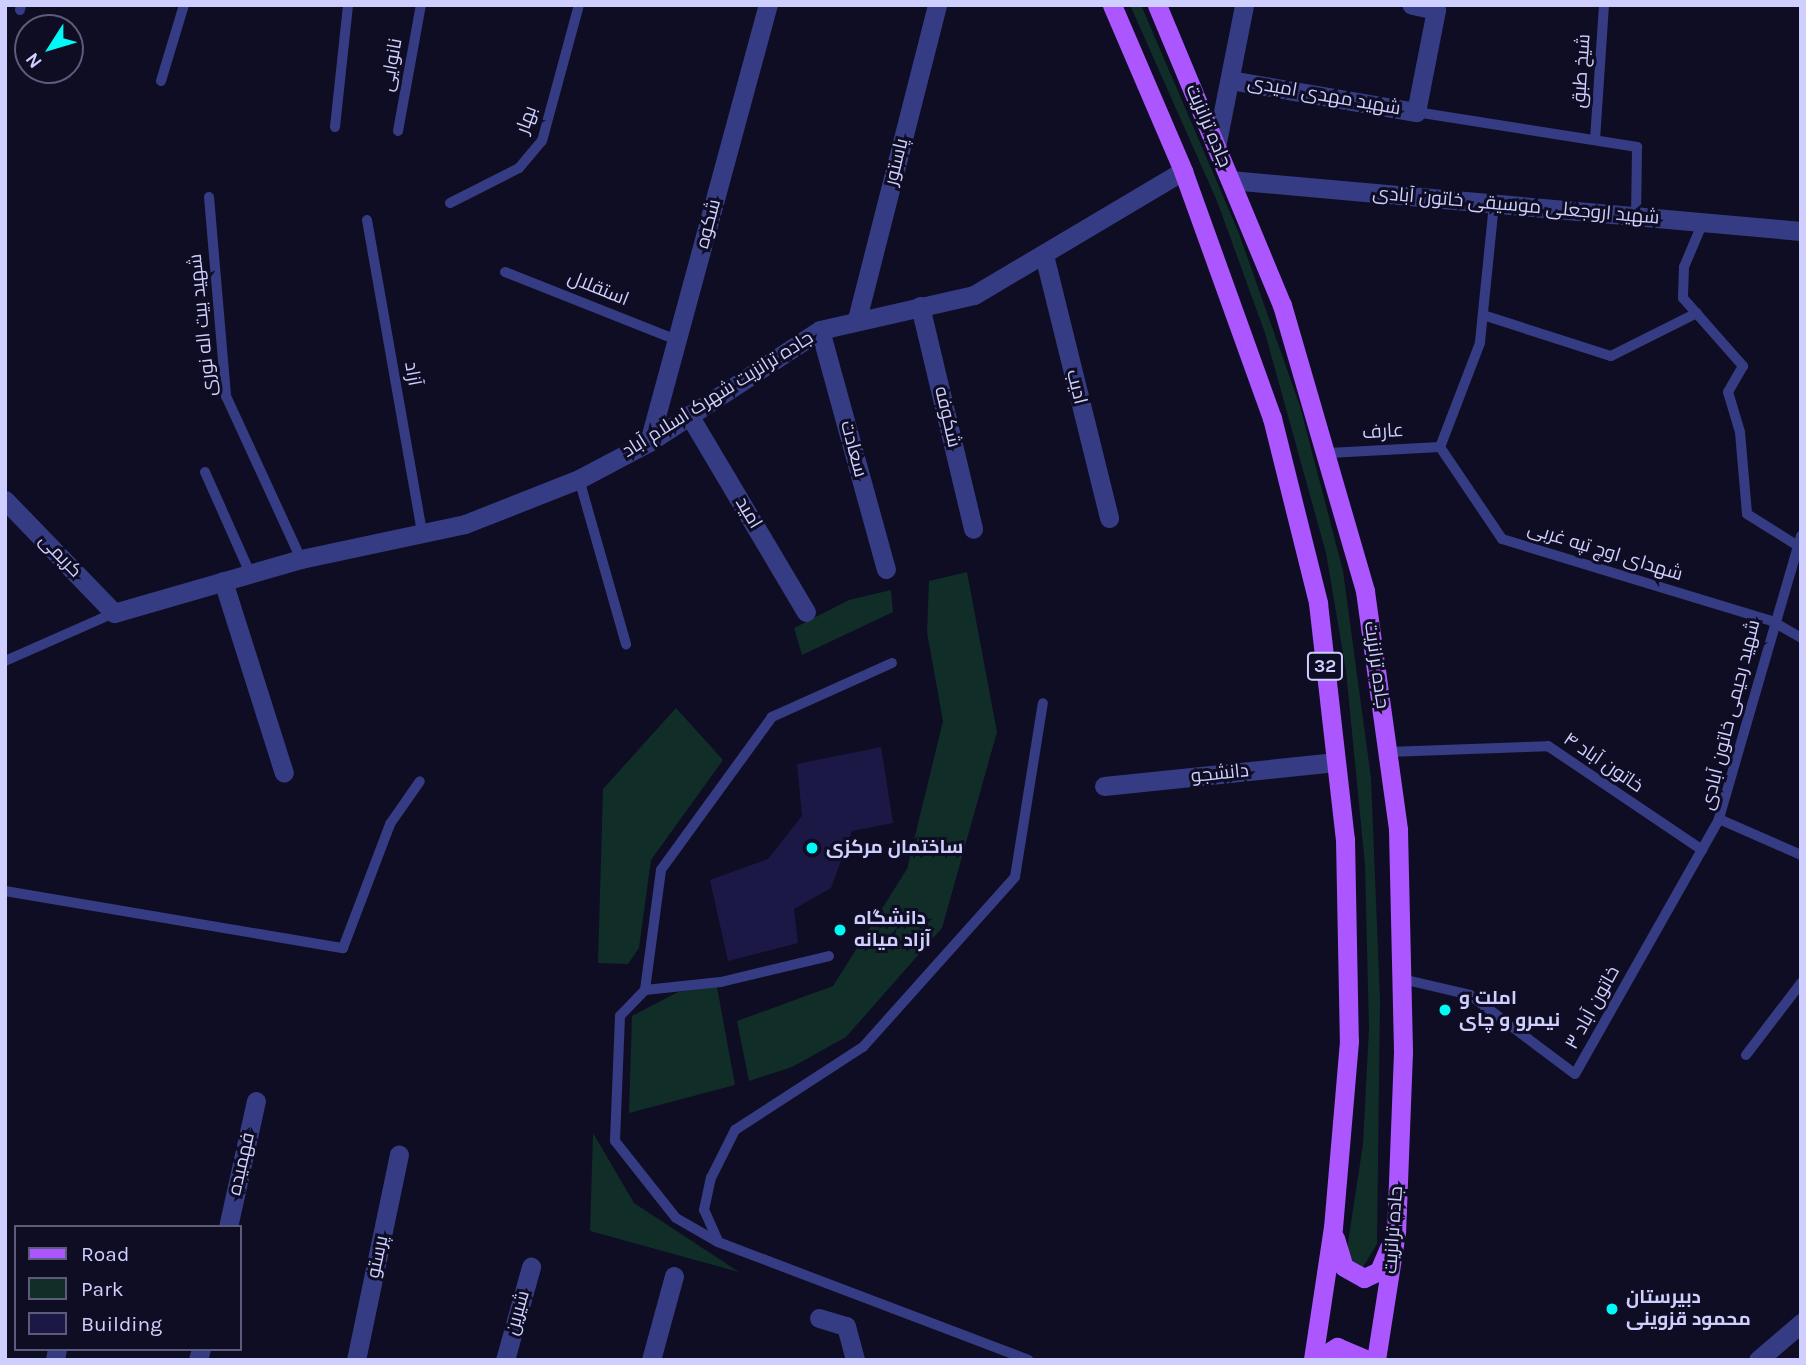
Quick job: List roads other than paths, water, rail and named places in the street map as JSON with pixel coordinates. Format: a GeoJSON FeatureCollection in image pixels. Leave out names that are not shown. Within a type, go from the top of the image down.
{"type":"FeatureCollection","features":[{"type":"Feature","properties":{"kind":"main road","name":"32"},"geometry":{"type":"LineString","coordinates":[[1112,5],[1183,171],[1272,418],[1318,603],[1345,839],[1349,1041],[1333,1227],[1314,1360]]}},
{"type":"Feature","properties":{"kind":"main road","name":"جاده ترانزیت"},"geometry":{"type":"LineString","coordinates":[[1157,5],[1282,305],[1329,453],[1365,591],[1398,830],[1402,979],[1396,1232],[1376,1360]]}},
{"type":"Feature","properties":{"kind":"main road"},"geometry":{"type":"LineString","coordinates":[[1333,1227],[1344,1267],[1364,1278],[1379,1271],[1396,1232]]}},
{"type":"Feature","properties":{"kind":"main road"},"geometry":{"type":"LineString","coordinates":[[1314,1360],[1345,1347],[1368,1360]]}},
{"type":"Feature","properties":{"kind":"street","name":"شکوه"},"geometry":{"type":"LineString","coordinates":[[649,442],[768,5]]}},
{"type":"Feature","properties":{"kind":"street","name":"پاستور"},"geometry":{"type":"LineString","coordinates":[[857,319],[937,5]]}},
{"type":"Feature","properties":{"kind":"street"},"geometry":{"type":"LineString","coordinates":[[1216,147],[1244,5]]}},
{"type":"Feature","properties":{"kind":"street","name":"شهید مهدی امیدی"},"geometry":{"type":"LineString","coordinates":[[1230,80],[1416,113],[1436,10],[1412,5]]}},
{"type":"Feature","properties":{"kind":"street","name":"جاده ترانزیت شهرک اسلام آباد"},"geometry":{"type":"LineString","coordinates":[[114,613],[301,559],[465,524],[579,479],[649,442],[820,330],[857,319],[974,295],[1183,171]]}},
{"type":"Feature","properties":{"kind":"street","name":"شهید اروجعلی موسیقی خاتون آبادی"},"geometry":{"type":"LineString","coordinates":[[1230,180],[1801,231]]}},
{"type":"Feature","properties":{"kind":"street","name":"ادیب"},"geometry":{"type":"LineString","coordinates":[[1044,255],[1109,518]]}},
{"type":"Feature","properties":{"kind":"street","name":"شکوفه"},"geometry":{"type":"LineString","coordinates":[[920,306],[973,529]]}},
{"type":"Feature","properties":{"kind":"street","name":"سعادت"},"geometry":{"type":"LineString","coordinates":[[820,330],[886,569]]}},
{"type":"Feature","properties":{"kind":"street","name":"امید"},"geometry":{"type":"LineString","coordinates":[[690,415],[806,612]]}},
{"type":"Feature","properties":{"kind":"street","name":"کریمی"},"geometry":{"type":"LineString","coordinates":[[5,500],[114,613]]}},
{"type":"Feature","properties":{"kind":"street"},"geometry":{"type":"LineString","coordinates":[[223,582],[284,773]]}},
{"type":"Feature","properties":{"kind":"street","name":"دانشجو"},"geometry":{"type":"LineString","coordinates":[[1104,786],[1336,762]]}},
{"type":"Feature","properties":{"kind":"street","name":"فهمیده"},"geometry":{"type":"LineString","coordinates":[[228,1225],[257,1101]]}},
{"type":"Feature","properties":{"kind":"street","name":"پرستو"},"geometry":{"type":"LineString","coordinates":[[356,1360],[399,1154]]}},
{"type":"Feature","properties":{"kind":"street","name":"شیرین"},"geometry":{"type":"LineString","coordinates":[[505,1360],[531,1267]]}},
{"type":"Feature","properties":{"kind":"street"},"geometry":{"type":"LineString","coordinates":[[651,1360],[674,1276]]}},
{"type":"Feature","properties":{"kind":"street"},"geometry":{"type":"LineString","coordinates":[[819,1318],[846,1326],[855,1360]]}},
{"type":"Feature","properties":{"kind":"street"},"geometry":{"type":"LineString","coordinates":[[1758,1360],[1801,1323]]}},
{"type":"Feature","properties":{"kind":"lane"},"geometry":{"type":"LineString","coordinates":[[161,81],[184,5]]}},
{"type":"Feature","properties":{"kind":"lane"},"geometry":{"type":"LineString","coordinates":[[335,127],[348,5]]}},
{"type":"Feature","properties":{"kind":"lane","name":"نانوایی"},"geometry":{"type":"LineString","coordinates":[[398,131],[421,5]]}},
{"type":"Feature","properties":{"kind":"lane","name":"بهار"},"geometry":{"type":"LineString","coordinates":[[450,203],[519,168],[542,141],[579,5]]}},
{"type":"Feature","properties":{"kind":"lane","name":"شیخ طبق"},"geometry":{"type":"LineString","coordinates":[[1595,140],[1604,5]]}},
{"type":"Feature","properties":{"kind":"lane"},"geometry":{"type":"LineString","coordinates":[[1416,113],[1637,146],[1636,216]]}},
{"type":"Feature","properties":{"kind":"lane","name":"شهید بیت اله نوری"},"geometry":{"type":"LineString","coordinates":[[209,197],[226,396],[301,559]]}},
{"type":"Feature","properties":{"kind":"lane"},"geometry":{"type":"LineString","coordinates":[[1440,447],[1480,344],[1494,204]]}},
{"type":"Feature","properties":{"kind":"lane","name":"آزاد"},"geometry":{"type":"LineString","coordinates":[[367,220],[422,533]]}},
{"type":"Feature","properties":{"kind":"lane"},"geometry":{"type":"LineString","coordinates":[[1703,222],[1684,267],[1683,298],[1743,366],[1728,392],[1740,432],[1748,514],[1799,541]]}},
{"type":"Feature","properties":{"kind":"lane","name":"استقلال"},"geometry":{"type":"LineString","coordinates":[[505,272],[677,340]]}},
{"type":"Feature","properties":{"kind":"lane"},"geometry":{"type":"LineString","coordinates":[[1483,314],[1611,356],[1697,313]]}},
{"type":"Feature","properties":{"kind":"lane","name":"عارف"},"geometry":{"type":"LineString","coordinates":[[1329,453],[1440,447]]}},
{"type":"Feature","properties":{"kind":"lane","name":"شهدای اوچ تپه غربی"},"geometry":{"type":"LineString","coordinates":[[1440,447],[1502,539],[1772,621],[1801,638]]}},
{"type":"Feature","properties":{"kind":"lane"},"geometry":{"type":"LineString","coordinates":[[205,472],[250,573]]}},
{"type":"Feature","properties":{"kind":"lane"},"geometry":{"type":"LineString","coordinates":[[579,479],[626,645]]}},
{"type":"Feature","properties":{"kind":"lane","name":"شهید رحیمی خاتون آبادی"},"geometry":{"type":"LineString","coordinates":[[1799,541],[1772,621],[1719,819],[1801,855]]}},
{"type":"Feature","properties":{"kind":"lane"},"geometry":{"type":"LineString","coordinates":[[5,661],[114,613]]}},
{"type":"Feature","properties":{"kind":"lane"},"geometry":{"type":"LineString","coordinates":[[892,663],[772,717],[661,870],[645,990],[620,1016],[615,1141],[676,1218],[718,1242],[1028,1360]]}},
{"type":"Feature","properties":{"kind":"lane"},"geometry":{"type":"LineString","coordinates":[[718,1242],[704,1210],[711,1178],[735,1130],[863,1047],[1015,877],[1043,703]]}},
{"type":"Feature","properties":{"kind":"lane","name":"خاتون آباد ۴"},"geometry":{"type":"LineString","coordinates":[[1388,752],[1548,746],[1702,850]]}},
{"type":"Feature","properties":{"kind":"lane"},"geometry":{"type":"LineString","coordinates":[[5,891],[343,948],[390,824],[420,781]]}},
{"type":"Feature","properties":{"kind":"lane","name":"خاتون آباد ۳"},"geometry":{"type":"LineString","coordinates":[[1402,979],[1470,995],[1575,1074],[1719,819]]}},
{"type":"Feature","properties":{"kind":"lane"},"geometry":{"type":"LineString","coordinates":[[645,990],[721,982],[829,956]]}},
{"type":"Feature","properties":{"kind":"lane"},"geometry":{"type":"LineString","coordinates":[[1746,1055],[1801,983]]}},
{"type":"Feature","properties":{"kind":"place","name":"ساختمان مرکزی"},"geometry":{"type":"Point","coordinates":[812,848]}},
{"type":"Feature","properties":{"kind":"place","name":"دانشگاه آزاد میانه"},"geometry":{"type":"Point","coordinates":[840,930]}},
{"type":"Feature","properties":{"kind":"place","name":"املت و نیمرو و چای"},"geometry":{"type":"Point","coordinates":[1445,1010]}},
{"type":"Feature","properties":{"kind":"place","name":"دبیرستان محمود قزوینی"},"geometry":{"type":"Point","coordinates":[1612,1309]}}]}
